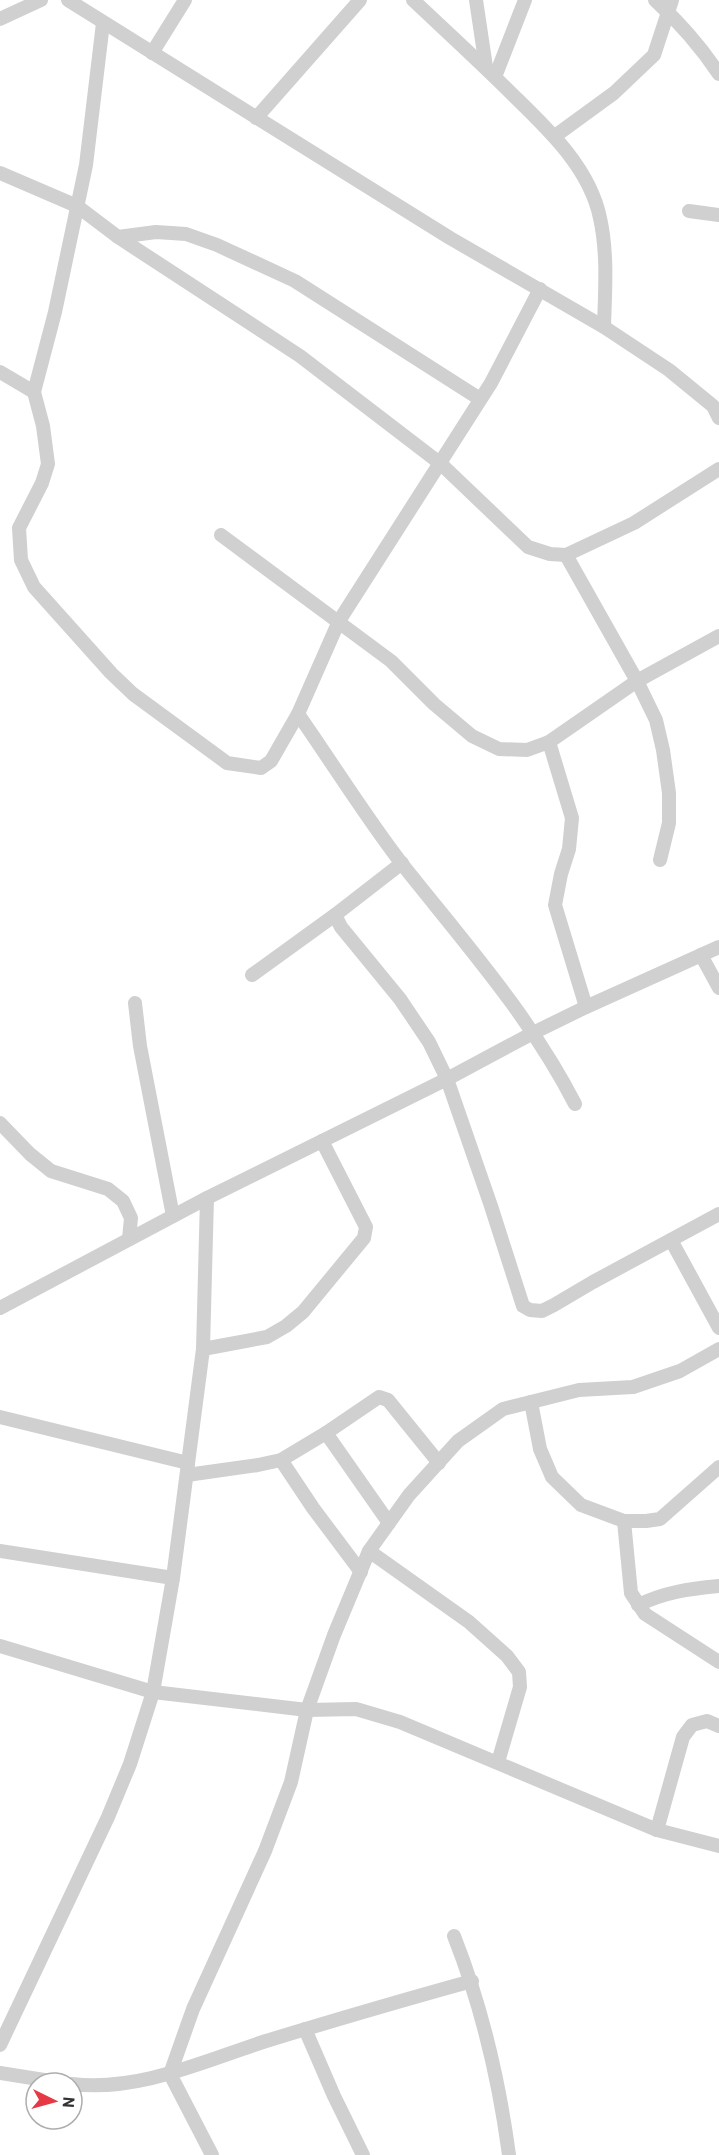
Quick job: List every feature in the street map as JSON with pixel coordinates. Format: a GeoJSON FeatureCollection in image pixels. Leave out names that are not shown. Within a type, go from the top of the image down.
{"type":"FeatureCollection","features":[{"type":"Feature","properties":{"kind":"street"},"geometry":{"type":"LineString","coordinates":[[0,19],[41,0]]}},
{"type":"Feature","properties":{"kind":"street"},"geometry":{"type":"LineString","coordinates":[[68,0],[450,238],[604,327],[669,370],[717,410]]}},
{"type":"Feature","properties":{"kind":"street"},"geometry":{"type":"LineString","coordinates":[[152,53],[185,0]]}},
{"type":"Feature","properties":{"kind":"street"},"geometry":{"type":"LineString","coordinates":[[256,118],[360,0]]}},
{"type":"Feature","properties":{"kind":"street"},"geometry":{"type":"LineString","coordinates":[[413,0],[555,136],[582,173],[600,216],[605,251],[604,327]]}},
{"type":"Feature","properties":{"kind":"street"},"geometry":{"type":"LineString","coordinates":[[476,0],[490,72]]}},
{"type":"Feature","properties":{"kind":"street"},"geometry":{"type":"LineString","coordinates":[[490,72],[525,0]]}},
{"type":"Feature","properties":{"kind":"street"},"geometry":{"type":"LineString","coordinates":[[655,0],[671,6],[719,74]]}},
{"type":"Feature","properties":{"kind":"street"},"geometry":{"type":"LineString","coordinates":[[555,136],[614,93],[654,55],[671,6]]}},
{"type":"Feature","properties":{"kind":"street"},"geometry":{"type":"LineString","coordinates":[[103,23],[86,165],[55,312],[34,392],[43,426],[48,464],[42,483],[19,528],[21,560],[34,587],[111,673],[133,694],[226,763],[261,768],[271,761],[298,714],[339,621],[491,383],[540,289]]}},
{"type":"Feature","properties":{"kind":"street"},"geometry":{"type":"LineString","coordinates":[[0,173],[77,206],[118,237],[300,356],[441,464],[528,547],[550,554],[566,555],[634,523],[719,469]]}},
{"type":"Feature","properties":{"kind":"street"},"geometry":{"type":"LineString","coordinates":[[689,212],[719,215]]}},
{"type":"Feature","properties":{"kind":"street"},"geometry":{"type":"LineString","coordinates":[[118,237],[156,232],[186,234],[217,245],[295,281],[480,399]]}},
{"type":"Feature","properties":{"kind":"street"},"geometry":{"type":"LineString","coordinates":[[0,372],[34,392]]}},
{"type":"Feature","properties":{"kind":"street"},"geometry":{"type":"LineString","coordinates":[[221,535],[392,662],[434,704],[472,736],[499,749],[527,750],[549,742],[637,681],[719,636]]}},
{"type":"Feature","properties":{"kind":"street"},"geometry":{"type":"LineString","coordinates":[[566,555],[637,681],[656,720],[669,793],[669,823],[660,860]]}},
{"type":"Feature","properties":{"kind":"street"},"geometry":{"type":"LineString","coordinates":[[298,714],[402,863],[438,906],[557,1068],[575,1104]]}},
{"type":"Feature","properties":{"kind":"street"},"geometry":{"type":"LineString","coordinates":[[549,742],[572,818],[568,849],[555,905],[586,1006]]}},
{"type":"Feature","properties":{"kind":"street"},"geometry":{"type":"LineString","coordinates":[[252,975],[402,863]]}},
{"type":"Feature","properties":{"kind":"street"},"geometry":{"type":"LineString","coordinates":[[335,915],[341,927],[400,999],[429,1042],[447,1079],[523,1306],[530,1310],[542,1311],[555,1305],[719,1214]]}},
{"type":"Feature","properties":{"kind":"street"},"geometry":{"type":"LineString","coordinates":[[0,1308],[207,1198],[447,1079],[532,1033],[586,1006],[719,947]]}},
{"type":"Feature","properties":{"kind":"street"},"geometry":{"type":"LineString","coordinates":[[701,955],[719,988]]}},
{"type":"Feature","properties":{"kind":"street"},"geometry":{"type":"LineString","coordinates":[[135,1003],[140,1046],[173,1216]]}},
{"type":"Feature","properties":{"kind":"street"},"geometry":{"type":"LineString","coordinates":[[0,1123],[30,1154],[51,1171],[108,1189],[123,1201],[131,1218],[129,1239]]}},
{"type":"Feature","properties":{"kind":"street"},"geometry":{"type":"LineString","coordinates":[[203,1349],[267,1337],[286,1326],[303,1312],[364,1238],[366,1227],[322,1141]]}},
{"type":"Feature","properties":{"kind":"street"},"geometry":{"type":"LineString","coordinates":[[0,2045],[108,1817],[130,1764],[153,1692],[173,1578],[203,1349],[207,1198]]}},
{"type":"Feature","properties":{"kind":"street"},"geometry":{"type":"LineString","coordinates":[[671,1240],[719,1328]]}},
{"type":"Feature","properties":{"kind":"street"},"geometry":{"type":"LineString","coordinates":[[212,2155],[170,2074],[193,2009],[269,1841],[291,1782],[308,1710],[334,1635],[369,1551],[410,1495],[458,1441],[503,1409],[579,1390],[633,1386],[680,1371],[719,1349]]}},
{"type":"Feature","properties":{"kind":"street"},"geometry":{"type":"LineString","coordinates":[[0,1417],[187,1469],[258,1465],[282,1460],[379,1397],[385,1398],[439,1463]]}},
{"type":"Feature","properties":{"kind":"street"},"geometry":{"type":"LineString","coordinates":[[531,1402],[540,1449],[552,1477],[581,1505],[624,1521],[660,1519],[719,1467]]}},
{"type":"Feature","properties":{"kind":"street"},"geometry":{"type":"LineString","coordinates":[[326,1433],[390,1523]]}},
{"type":"Feature","properties":{"kind":"street"},"geometry":{"type":"LineString","coordinates":[[282,1460],[313,1508],[360,1572]]}},
{"type":"Feature","properties":{"kind":"street"},"geometry":{"type":"LineString","coordinates":[[624,1521],[631,1593],[638,1605],[645,1614],[719,1662]]}},
{"type":"Feature","properties":{"kind":"street"},"geometry":{"type":"LineString","coordinates":[[0,1551],[173,1578]]}},
{"type":"Feature","properties":{"kind":"street"},"geometry":{"type":"LineString","coordinates":[[369,1551],[470,1622],[507,1656],[519,1672],[520,1688],[498,1762]]}},
{"type":"Feature","properties":{"kind":"street"},"geometry":{"type":"LineString","coordinates":[[638,1605],[658,1596],[681,1590],[719,1586]]}},
{"type":"Feature","properties":{"kind":"street"},"geometry":{"type":"LineString","coordinates":[[0,1646],[153,1692],[308,1710],[356,1709],[400,1722],[657,1830],[719,1846]]}},
{"type":"Feature","properties":{"kind":"street"},"geometry":{"type":"LineString","coordinates":[[657,1830],[683,1737],[692,1725],[708,1721],[719,1726]]}},
{"type":"Feature","properties":{"kind":"street"},"geometry":{"type":"LineString","coordinates":[[454,1936],[472,1982],[493,2061],[509,2155]]}},
{"type":"Feature","properties":{"kind":"street"},"geometry":{"type":"LineString","coordinates":[[84,2084],[128,2082],[170,2074],[375,2008],[472,1982]]}},
{"type":"Feature","properties":{"kind":"street"},"geometry":{"type":"LineString","coordinates":[[305,2030],[363,2155]]}},
{"type":"Feature","properties":{"kind":"street"},"geometry":{"type":"LineString","coordinates":[[0,2073],[24,2077]]}}]}
